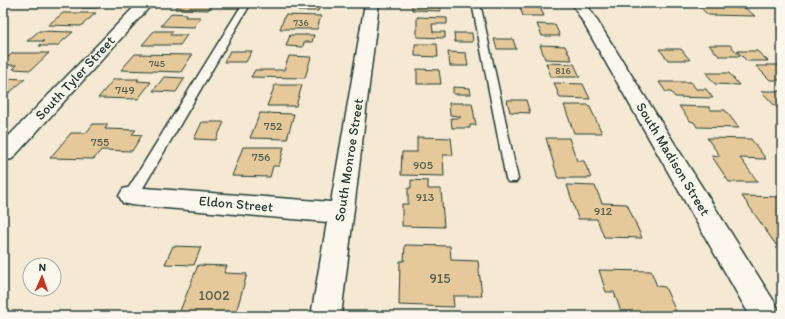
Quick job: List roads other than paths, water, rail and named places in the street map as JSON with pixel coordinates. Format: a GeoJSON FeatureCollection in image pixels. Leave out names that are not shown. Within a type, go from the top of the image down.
{"type":"FeatureCollection","features":[{"type":"Feature","properties":{"kind":"street","name":"South Tyler Street"},"geometry":{"type":"LineString","coordinates":[[4,154],[146,3]]}},
{"type":"Feature","properties":{"kind":"street","name":"South Monroe Street"},"geometry":{"type":"LineString","coordinates":[[326,316],[372,3]]}},
{"type":"Feature","properties":{"kind":"street","name":"South Madison Street"},"geometry":{"type":"LineString","coordinates":[[579,3],[766,316]]}},
{"type":"Feature","properties":{"kind":"street","name":"Eldon Street"},"geometry":{"type":"LineString","coordinates":[[131,196],[341,213]]}},
{"type":"Feature","properties":{"kind":"lane"},"geometry":{"type":"LineString","coordinates":[[131,196],[247,3]]}},
{"type":"Feature","properties":{"kind":"lane"},"geometry":{"type":"LineString","coordinates":[[476,3],[512,179]]}}]}
